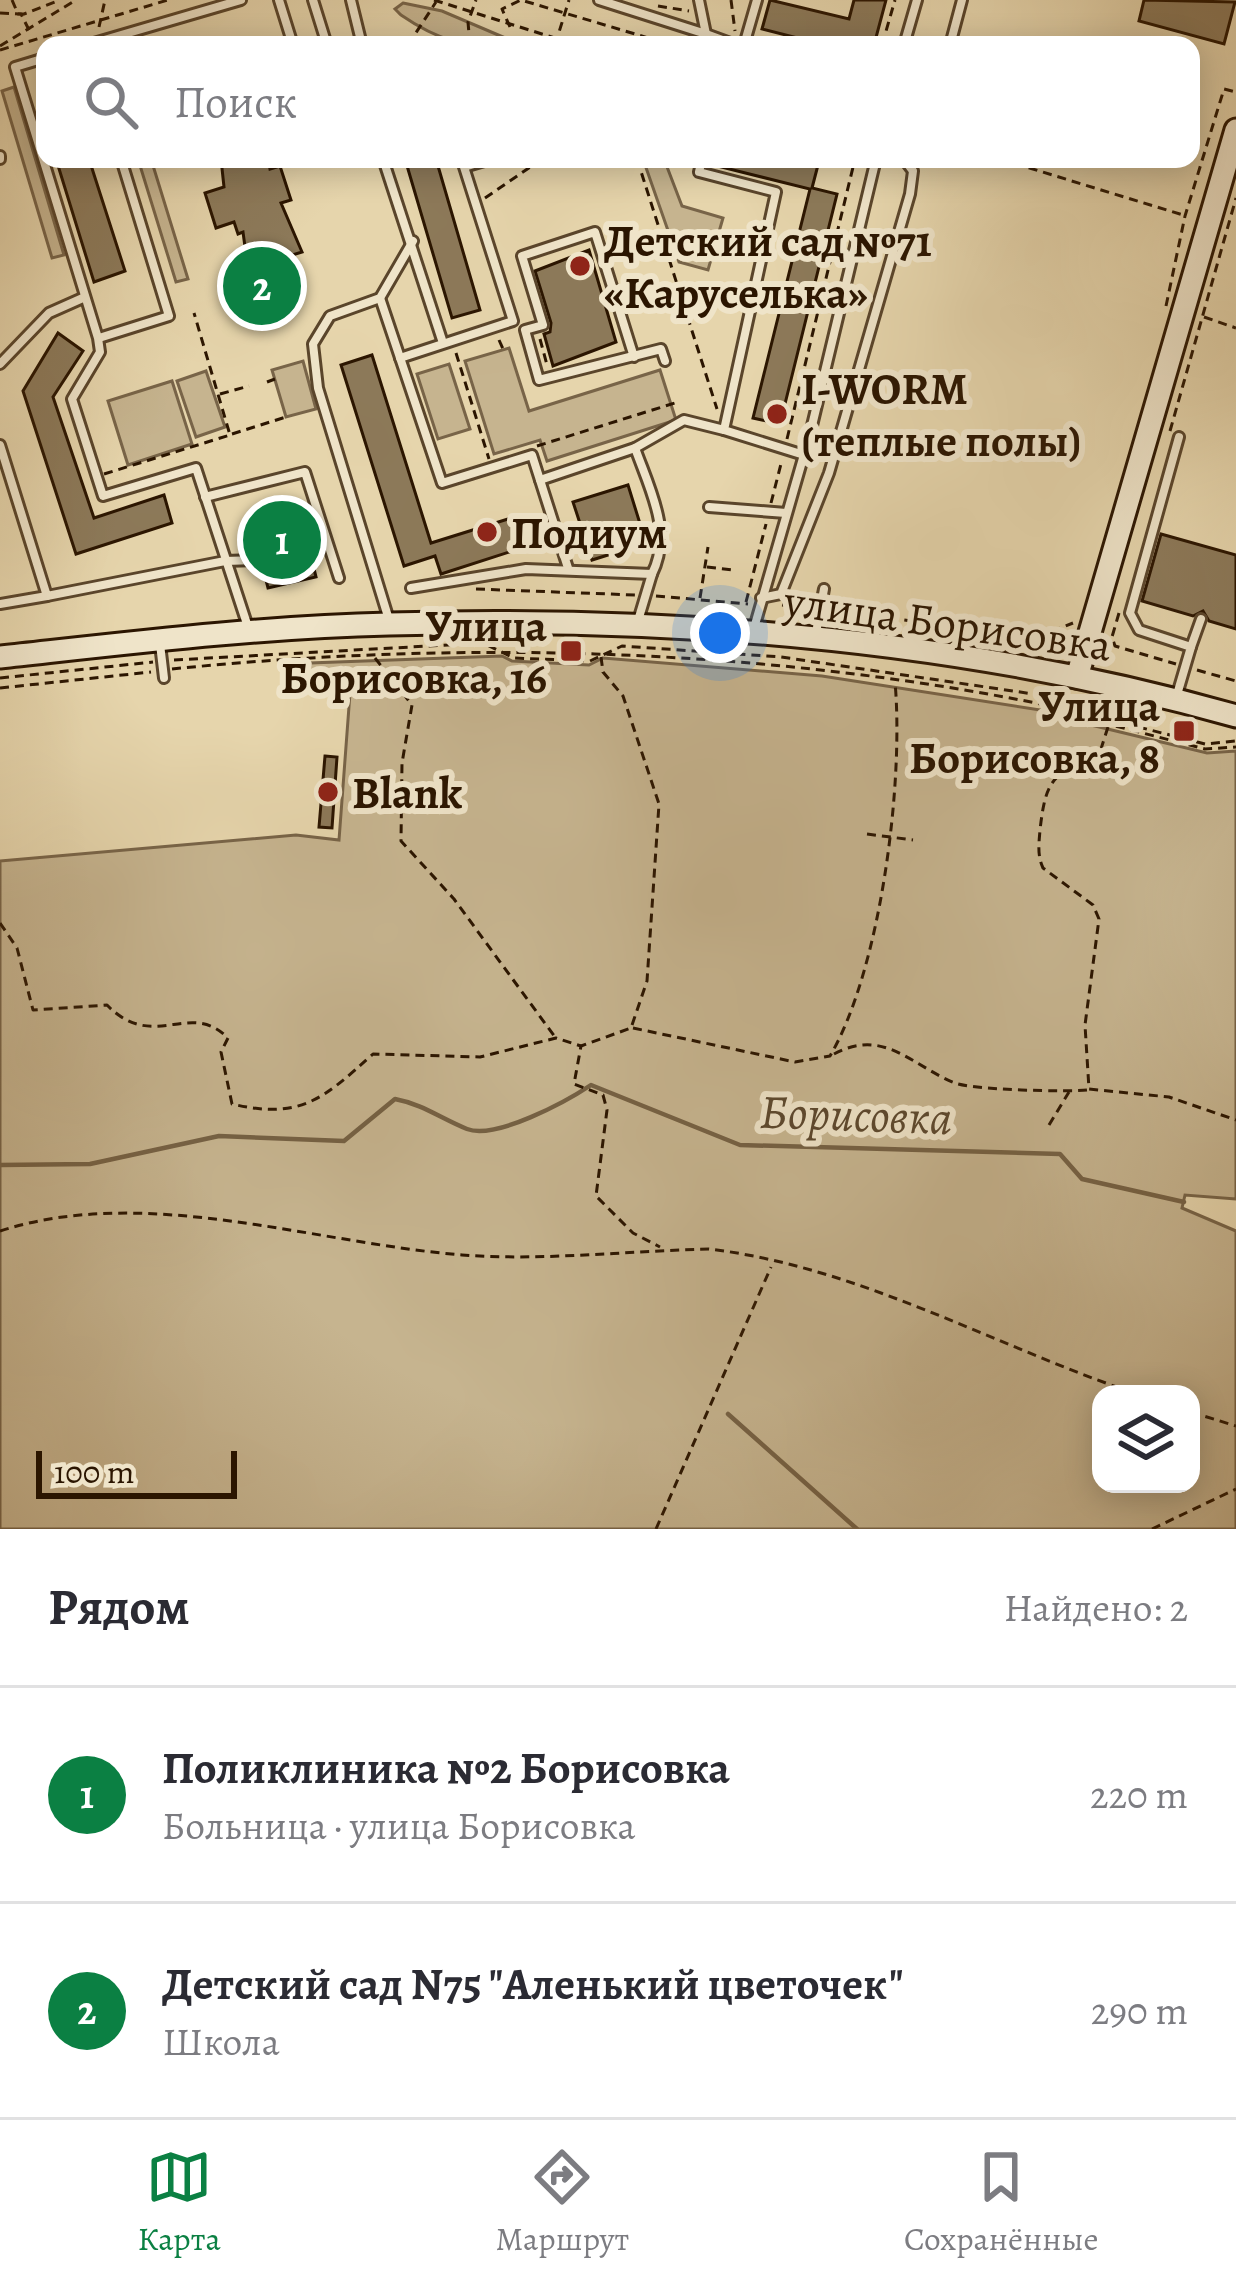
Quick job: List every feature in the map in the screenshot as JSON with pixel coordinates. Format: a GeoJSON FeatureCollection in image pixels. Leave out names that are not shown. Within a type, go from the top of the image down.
{"type":"FeatureCollection","features":[{"type":"Feature","properties":{"kind":"street"},"geometry":{"type":"LineString","coordinates":[[1077,677],[1236,130]]}},
{"type":"Feature","properties":{"kind":"street","name":"улица Борисовка"},"geometry":{"type":"LineString","coordinates":[[0,657],[162,662],[249,632],[390,623],[636,627],[815,641],[1077,677],[1236,716]]}},
{"type":"Feature","properties":{"kind":"lane"},"geometry":{"type":"LineString","coordinates":[[118,36],[241,0]]}},
{"type":"Feature","properties":{"kind":"lane"},"geometry":{"type":"LineString","coordinates":[[279,0],[290,36]]}},
{"type":"Feature","properties":{"kind":"lane"},"geometry":{"type":"LineString","coordinates":[[313,0],[324,36]]}},
{"type":"Feature","properties":{"kind":"lane"},"geometry":{"type":"LineString","coordinates":[[351,0],[360,36]]}},
{"type":"Feature","properties":{"kind":"lane"},"geometry":{"type":"LineString","coordinates":[[599,0],[712,36]]}},
{"type":"Feature","properties":{"kind":"lane"},"geometry":{"type":"LineString","coordinates":[[696,0],[706,34]]}},
{"type":"Feature","properties":{"kind":"lane"},"geometry":{"type":"LineString","coordinates":[[742,36],[757,0]]}},
{"type":"Feature","properties":{"kind":"lane"},"geometry":{"type":"LineString","coordinates":[[907,36],[917,0]]}},
{"type":"Feature","properties":{"kind":"lane"},"geometry":{"type":"LineString","coordinates":[[952,36],[962,0]]}},
{"type":"Feature","properties":{"kind":"lane"},"geometry":{"type":"LineString","coordinates":[[0,72],[36,61]]}},
{"type":"Feature","properties":{"kind":"lane"},"geometry":{"type":"LineString","coordinates":[[15,68],[36,137]]}},
{"type":"Feature","properties":{"kind":"lane"},"geometry":{"type":"LineString","coordinates":[[46,168],[98,338],[100,352],[72,399],[103,496],[196,468],[225,561],[239,586],[249,632]]}},
{"type":"Feature","properties":{"kind":"lane"},"geometry":{"type":"LineString","coordinates":[[98,338],[170,316],[125,168]]}},
{"type":"Feature","properties":{"kind":"lane"},"geometry":{"type":"LineString","coordinates":[[386,168],[447,342]]}},
{"type":"Feature","properties":{"kind":"lane"},"geometry":{"type":"LineString","coordinates":[[400,358],[512,321],[464,168]]}},
{"type":"Feature","properties":{"kind":"lane"},"geometry":{"type":"LineString","coordinates":[[700,168],[699,172],[776,192],[724,430]]}},
{"type":"Feature","properties":{"kind":"lane"},"geometry":{"type":"LineString","coordinates":[[752,635],[804,455],[874,168]]}},
{"type":"Feature","properties":{"kind":"lane"},"geometry":{"type":"LineString","coordinates":[[760,601],[781,594],[830,472],[910,194],[911,168]]}},
{"type":"Feature","properties":{"kind":"lane"},"geometry":{"type":"LineString","coordinates":[[634,357],[595,232],[522,256],[543,325],[525,330],[538,380],[634,357],[661,349],[665,362]]}},
{"type":"Feature","properties":{"kind":"lane"},"geometry":{"type":"LineString","coordinates":[[390,623],[318,388],[313,344],[330,316],[380,298],[413,241]]}},
{"type":"Feature","properties":{"kind":"lane"},"geometry":{"type":"LineString","coordinates":[[0,364],[49,313],[85,297]]}},
{"type":"Feature","properties":{"kind":"lane"},"geometry":{"type":"LineString","coordinates":[[380,298],[442,482],[532,455],[568,568]]}},
{"type":"Feature","properties":{"kind":"lane"},"geometry":{"type":"LineString","coordinates":[[540,480],[635,448],[685,420],[804,455]]}},
{"type":"Feature","properties":{"kind":"lane"},"geometry":{"type":"LineString","coordinates":[[1180,437],[1130,613],[1139,630],[1190,647]]}},
{"type":"Feature","properties":{"kind":"lane"},"geometry":{"type":"LineString","coordinates":[[0,445],[47,596]]}},
{"type":"Feature","properties":{"kind":"lane"},"geometry":{"type":"LineString","coordinates":[[635,448],[660,522],[663,551],[636,627]]}},
{"type":"Feature","properties":{"kind":"lane"},"geometry":{"type":"LineString","coordinates":[[206,497],[305,472],[339,578]]}},
{"type":"Feature","properties":{"kind":"lane"},"geometry":{"type":"LineString","coordinates":[[709,507],[786,513]]}},
{"type":"Feature","properties":{"kind":"lane"},"geometry":{"type":"LineString","coordinates":[[0,604],[225,561],[260,560]]}},
{"type":"Feature","properties":{"kind":"lane"},"geometry":{"type":"LineString","coordinates":[[411,588],[568,568],[652,574]]}},
{"type":"Feature","properties":{"kind":"lane"},"geometry":{"type":"LineString","coordinates":[[815,641],[824,589]]}},
{"type":"Feature","properties":{"kind":"lane"},"geometry":{"type":"LineString","coordinates":[[1175,699],[1201,619]]}},
{"type":"Feature","properties":{"kind":"path"},"geometry":{"type":"LineString","coordinates":[[11,0],[29,30]]}},
{"type":"Feature","properties":{"kind":"path"},"geometry":{"type":"LineString","coordinates":[[0,13],[18,14],[59,0]]}},
{"type":"Feature","properties":{"kind":"path"},"geometry":{"type":"LineString","coordinates":[[0,48],[76,0]]}},
{"type":"Feature","properties":{"kind":"path"},"geometry":{"type":"LineString","coordinates":[[101,36],[105,0]]}},
{"type":"Feature","properties":{"kind":"path"},"geometry":{"type":"LineString","coordinates":[[43,36],[168,0]]}},
{"type":"Feature","properties":{"kind":"path"},"geometry":{"type":"LineString","coordinates":[[414,36],[436,0],[510,27],[557,36],[569,0]]}},
{"type":"Feature","properties":{"kind":"path"},"geometry":{"type":"LineString","coordinates":[[467,0],[472,12]]}},
{"type":"Feature","properties":{"kind":"path"},"geometry":{"type":"LineString","coordinates":[[471,36],[476,0]]}},
{"type":"Feature","properties":{"kind":"path"},"geometry":{"type":"LineString","coordinates":[[510,27],[502,9],[520,0],[641,36]]}},
{"type":"Feature","properties":{"kind":"path"},"geometry":{"type":"LineString","coordinates":[[640,2],[686,13],[696,0]]}},
{"type":"Feature","properties":{"kind":"path"},"geometry":{"type":"LineString","coordinates":[[730,0],[736,36]]}},
{"type":"Feature","properties":{"kind":"path"},"geometry":{"type":"LineString","coordinates":[[885,36],[895,0]]}},
{"type":"Feature","properties":{"kind":"path"},"geometry":{"type":"LineString","coordinates":[[0,48],[36,38]]}},
{"type":"Feature","properties":{"kind":"path"},"geometry":{"type":"LineString","coordinates":[[1162,305],[1225,88],[1236,92]]}},
{"type":"Feature","properties":{"kind":"path"},"geometry":{"type":"LineString","coordinates":[[477,210],[488,194],[528,168]]}},
{"type":"Feature","properties":{"kind":"path"},"geometry":{"type":"LineString","coordinates":[[640,168],[724,430]]}},
{"type":"Feature","properties":{"kind":"path"},"geometry":{"type":"LineString","coordinates":[[746,604],[853,168]]}},
{"type":"Feature","properties":{"kind":"path"},"geometry":{"type":"LineString","coordinates":[[1029,168],[1185,216]]}},
{"type":"Feature","properties":{"kind":"path"},"geometry":{"type":"LineString","coordinates":[[194,313],[230,435]]}},
{"type":"Feature","properties":{"kind":"path"},"geometry":{"type":"LineString","coordinates":[[1202,317],[1236,328]]}},
{"type":"Feature","properties":{"kind":"path"},"geometry":{"type":"LineString","coordinates":[[525,330],[539,334],[550,372]]}},
{"type":"Feature","properties":{"kind":"path"},"geometry":{"type":"LineString","coordinates":[[447,342],[491,467]]}},
{"type":"Feature","properties":{"kind":"path"},"geometry":{"type":"LineString","coordinates":[[267,382],[275,379]]}},
{"type":"Feature","properties":{"kind":"path"},"geometry":{"type":"LineString","coordinates":[[218,395],[249,386]]}},
{"type":"Feature","properties":{"kind":"path"},"geometry":{"type":"LineString","coordinates":[[459,394],[468,392]]}},
{"type":"Feature","properties":{"kind":"path"},"geometry":{"type":"LineString","coordinates":[[532,448],[678,402]]}},
{"type":"Feature","properties":{"kind":"path"},"geometry":{"type":"LineString","coordinates":[[97,476],[286,417]]}},
{"type":"Feature","properties":{"kind":"path"},"geometry":{"type":"LineString","coordinates":[[700,600],[708,548]]}},
{"type":"Feature","properties":{"kind":"path"},"geometry":{"type":"LineString","coordinates":[[705,567],[733,570]]}},
{"type":"Feature","properties":{"kind":"path"},"geometry":{"type":"LineString","coordinates":[[470,578],[474,589],[760,601],[1036,638],[1074,622]]}},
{"type":"Feature","properties":{"kind":"path"},"geometry":{"type":"LineString","coordinates":[[0,678],[162,662],[483,643],[506,652]]}},
{"type":"Feature","properties":{"kind":"path"},"geometry":{"type":"LineString","coordinates":[[601,655],[622,646],[897,670],[1054,697],[1076,711]]}},
{"type":"Feature","properties":{"kind":"path"},"geometry":{"type":"LineString","coordinates":[[0,688],[162,662],[506,652],[601,655],[895,680],[1076,711],[1205,744],[1236,744]]}},
{"type":"Feature","properties":{"kind":"path"},"geometry":{"type":"LineString","coordinates":[[601,655],[604,672],[623,696],[659,804],[647,981],[631,1028]]}},
{"type":"Feature","properties":{"kind":"path"},"geometry":{"type":"LineString","coordinates":[[373,656],[412,705],[402,763],[401,841],[454,899],[556,1038]]}},
{"type":"Feature","properties":{"kind":"path"},"geometry":{"type":"LineString","coordinates":[[830,1056],[854,998],[880,901],[898,720],[895,680]]}},
{"type":"Feature","properties":{"kind":"path"},"geometry":{"type":"LineString","coordinates":[[1089,1089],[1085,1025],[1099,919],[1093,905],[1043,868],[1039,846],[1045,788],[1054,776],[1100,752],[1110,722]]}},
{"type":"Feature","properties":{"kind":"path"},"geometry":{"type":"LineString","coordinates":[[867,833],[914,840]]}},
{"type":"Feature","properties":{"kind":"path"},"geometry":{"type":"LineString","coordinates":[[0,923],[17,948],[33,1010],[107,1005],[118,1016],[162,1030],[196,1019],[215,1025],[228,1037],[221,1052],[232,1104],[259,1110],[295,1110],[329,1094],[373,1054],[480,1057],[556,1038],[581,1046],[631,1028],[796,1062],[830,1056],[849,1046],[877,1044],[897,1048],[955,1083],[1169,1097],[1236,1120]]}},
{"type":"Feature","properties":{"kind":"path"},"geometry":{"type":"LineString","coordinates":[[581,1046],[574,1077],[583,1090],[603,1095],[607,1110],[596,1196],[633,1233],[666,1250]]}},
{"type":"Feature","properties":{"kind":"path"},"geometry":{"type":"LineString","coordinates":[[1048,1125],[1070,1091]]}},
{"type":"Feature","properties":{"kind":"path"},"geometry":{"type":"LineString","coordinates":[[0,1231],[42,1219],[111,1210],[466,1256],[666,1250],[745,1253],[773,1264],[826,1273],[1114,1385]]}},
{"type":"Feature","properties":{"kind":"path"},"geometry":{"type":"LineString","coordinates":[[656,1529],[773,1264]]}},
{"type":"Feature","properties":{"kind":"path"},"geometry":{"type":"LineString","coordinates":[[1200,1415],[1236,1426]]}},
{"type":"Feature","properties":{"kind":"path"},"geometry":{"type":"LineString","coordinates":[[1152,1529],[1236,1489]]}},
{"type":"Feature","properties":{"kind":"shaded area"},"geometry":{"type":"Polygon","coordinates":[[[403,3],[442,11],[501,36],[441,36],[395,9],[403,3]]]}},
{"type":"Feature","properties":{"kind":"shaded area"},"geometry":{"type":"Polygon","coordinates":[[[14,87],[64,255],[52,258],[2,91],[14,87]]]}},
{"type":"Feature","properties":{"kind":"shaded area"},"geometry":{"type":"Polygon","coordinates":[[[141,168],[154,168],[188,279],[176,282],[141,168]]]}},
{"type":"Feature","properties":{"kind":"shaded area"},"geometry":{"type":"Polygon","coordinates":[[[646,168],[667,168],[682,206],[723,218],[708,270],[679,262],[646,168]]]}},
{"type":"Feature","properties":{"kind":"shaded area"},"geometry":{"type":"Polygon","coordinates":[[[509,348],[529,411],[660,370],[676,420],[547,461],[540,440],[494,454],[465,361],[509,348]]]}},
{"type":"Feature","properties":{"kind":"shaded area"},"geometry":{"type":"Polygon","coordinates":[[[303,361],[316,409],[286,417],[272,370],[303,361]]]}},
{"type":"Feature","properties":{"kind":"shaded area"},"geometry":{"type":"Polygon","coordinates":[[[449,364],[470,429],[438,439],[417,374],[449,364]]]}},
{"type":"Feature","properties":{"kind":"shaded area"},"geometry":{"type":"Polygon","coordinates":[[[206,371],[225,427],[196,437],[177,381],[206,371]]]}},
{"type":"Feature","properties":{"kind":"shaded area"},"geometry":{"type":"Polygon","coordinates":[[[172,381],[192,444],[128,465],[108,401],[172,381]]]}},
{"type":"Feature","properties":{"kind":"shaded area"},"geometry":{"type":"Polygon","coordinates":[[[502,656],[512,661],[589,665],[603,658],[822,676],[1072,715],[1087,724],[1207,753],[1236,751],[1236,1199],[1185,1195],[1182,1208],[1236,1231],[1236,1529],[0,1529],[0,861],[296,835],[339,840],[350,693],[308,689],[310,663],[502,656]]]}},
{"type":"Feature","properties":{"kind":"building"},"geometry":{"type":"Polygon","coordinates":[[[770,0],[849,19],[854,0],[886,0],[876,36],[790,36],[762,29],[770,0]]]}},
{"type":"Feature","properties":{"kind":"building"},"geometry":{"type":"Polygon","coordinates":[[[1144,0],[1235,2],[1224,44],[1139,21],[1144,0]]]}},
{"type":"Feature","properties":{"kind":"building"},"geometry":{"type":"Polygon","coordinates":[[[59,168],[92,168],[125,271],[94,282],[59,168]]]}},
{"type":"Feature","properties":{"kind":"building"},"geometry":{"type":"Polygon","coordinates":[[[222,168],[281,168],[291,200],[281,203],[302,252],[248,269],[243,232],[238,234],[234,222],[216,228],[205,193],[224,187],[222,168]]]}},
{"type":"Feature","properties":{"kind":"building"},"geometry":{"type":"Polygon","coordinates":[[[408,168],[439,168],[480,310],[452,318],[408,168]]]}},
{"type":"Feature","properties":{"kind":"building"},"geometry":{"type":"Polygon","coordinates":[[[725,168],[817,168],[812,188],[837,194],[780,424],[753,418],[810,189],[725,168]]]}},
{"type":"Feature","properties":{"kind":"building"},"geometry":{"type":"Polygon","coordinates":[[[589,250],[616,342],[553,366],[544,334],[550,332],[551,323],[535,271],[589,250]]]}},
{"type":"Feature","properties":{"kind":"building"},"geometry":{"type":"Polygon","coordinates":[[[58,333],[83,351],[53,397],[94,518],[164,495],[172,523],[76,554],[23,391],[58,333]]]}},
{"type":"Feature","properties":{"kind":"building"},"geometry":{"type":"Polygon","coordinates":[[[372,355],[431,543],[521,515],[531,545],[441,574],[435,556],[404,566],[341,365],[372,355]]]}},
{"type":"Feature","properties":{"kind":"building"},"geometry":{"type":"Polygon","coordinates":[[[628,485],[646,543],[592,560],[573,502],[628,485]]]}},
{"type":"Feature","properties":{"kind":"building"},"geometry":{"type":"Polygon","coordinates":[[[304,528],[316,577],[268,588],[263,568],[268,559],[256,539],[304,528]]]}},
{"type":"Feature","properties":{"kind":"building"},"geometry":{"type":"Polygon","coordinates":[[[1161,534],[1236,555],[1236,629],[1209,621],[1203,611],[1193,616],[1142,601],[1161,534]]]}},
{"type":"Feature","properties":{"kind":"building","name":"Blank"},"geometry":{"type":"Polygon","coordinates":[[[325,756],[337,757],[332,828],[319,827],[325,756]]]}},
{"type":"Feature","properties":{"kind":"waterway","name":"Борисовка"},"geometry":{"type":"LineString","coordinates":[[0,1165],[90,1164],[219,1136],[344,1141],[395,1099],[467,1129],[495,1129],[531,1117],[591,1085],[740,1145],[1060,1154],[1082,1179],[1184,1202]]}},
{"type":"Feature","properties":{"kind":"waterway"},"geometry":{"type":"LineString","coordinates":[[728,1414],[857,1529]]}},
{"type":"Feature","properties":{"kind":"place","name":"Детский сад №71 «Каруселька»"},"geometry":{"type":"Point","coordinates":[580,266]}},
{"type":"Feature","properties":{"kind":"place","name":"Детский сад N75 \"Аленький цветочек\""},"geometry":{"type":"Point","coordinates":[262,286]}},
{"type":"Feature","properties":{"kind":"place","name":"I-WORM (теплые полы)"},"geometry":{"type":"Point","coordinates":[777,414]}},
{"type":"Feature","properties":{"kind":"place","name":"Подиум"},"geometry":{"type":"Point","coordinates":[487,532]}},
{"type":"Feature","properties":{"kind":"place","name":"Поликлиника №2 Борисовка"},"geometry":{"type":"Point","coordinates":[282,540]}},
{"type":"Feature","properties":{"kind":"place","name":"Улица Борисовка, 16"},"geometry":{"type":"Point","coordinates":[571,651]}},
{"type":"Feature","properties":{"kind":"place","name":"Улица Борисовка, 8"},"geometry":{"type":"Point","coordinates":[1184,731]}},
{"type":"Feature","properties":{"kind":"place","name":"Blank"},"geometry":{"type":"Point","coordinates":[328,792]}}]}
